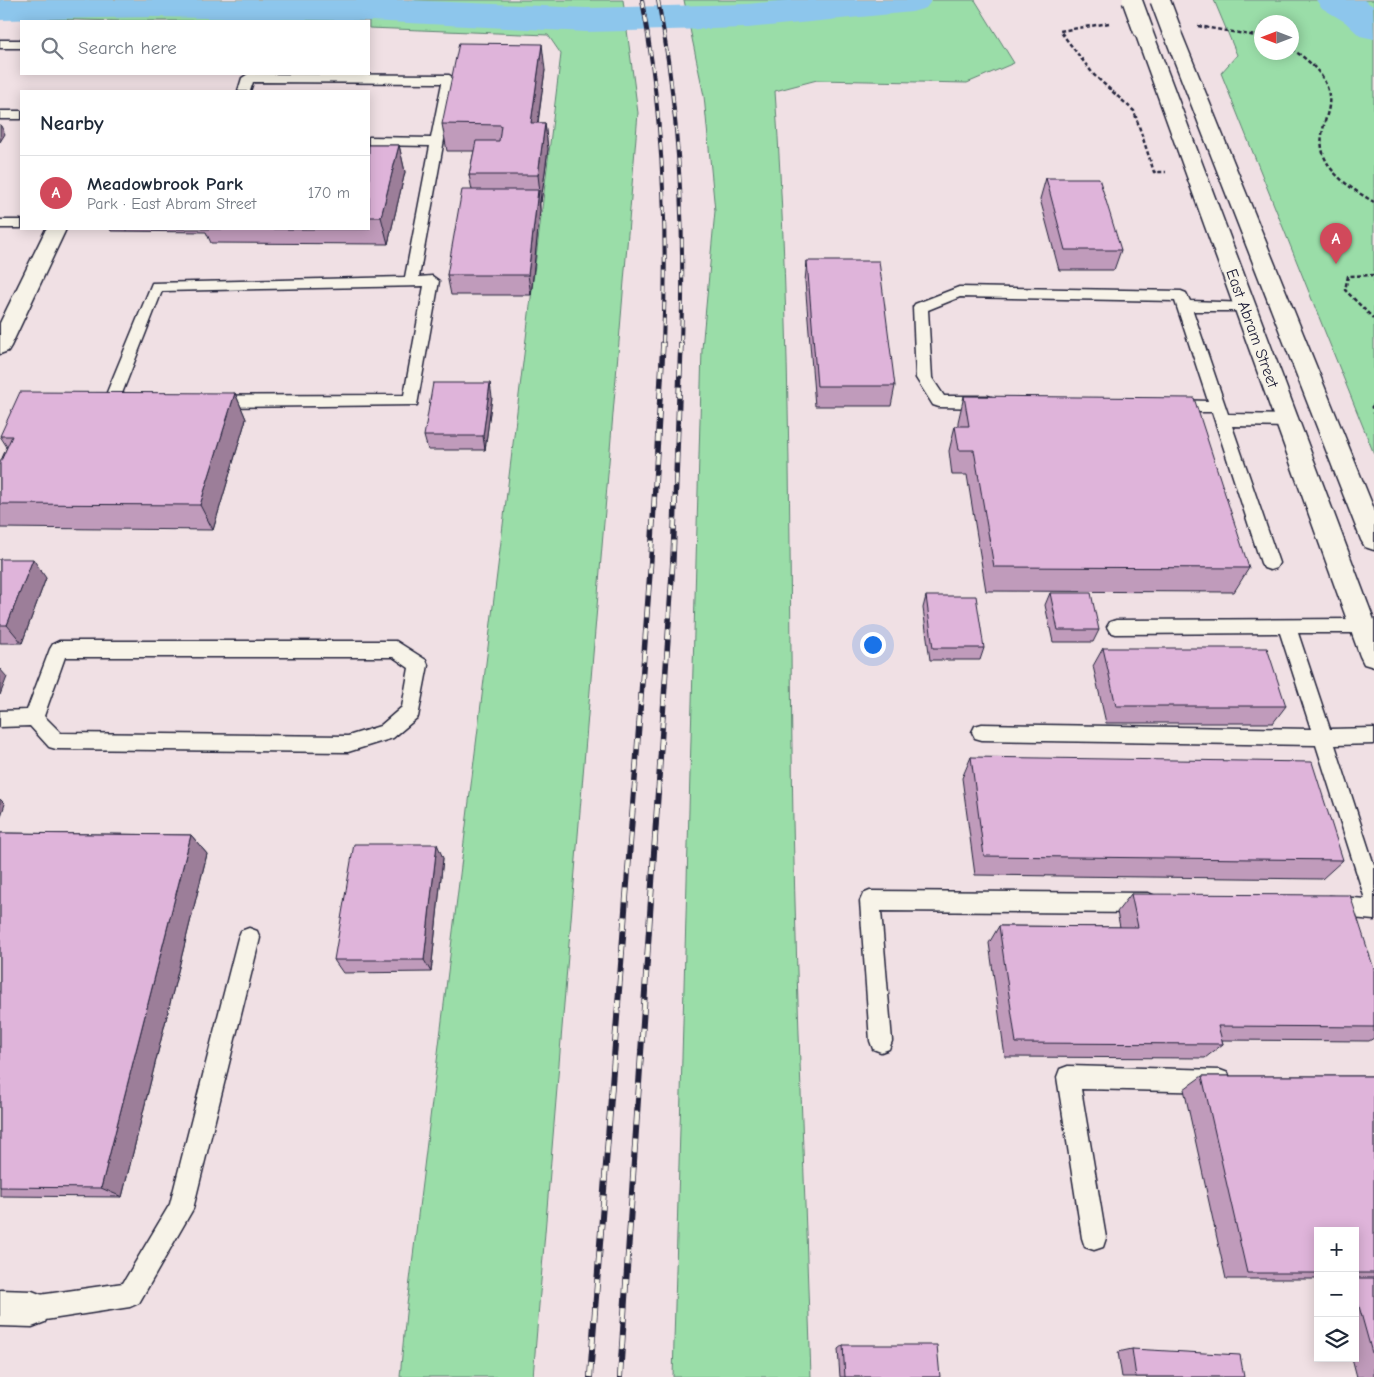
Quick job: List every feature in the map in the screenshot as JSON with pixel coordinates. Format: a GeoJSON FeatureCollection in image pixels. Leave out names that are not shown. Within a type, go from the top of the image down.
{"type":"FeatureCollection","features":[{"type":"Feature","properties":{"kind":"main road","name":"East Abram Street"},"geometry":{"type":"LineString","coordinates":[[1132,0],[1287,421],[1365,618],[1374,656]]}},
{"type":"Feature","properties":{"kind":"main road","name":"East Abram Street"},"geometry":{"type":"LineString","coordinates":[[1160,0],[1374,540]]}},
{"type":"Feature","properties":{"kind":"main road"},"geometry":{"type":"LineString","coordinates":[[0,346],[56,230]]}},
{"type":"Feature","properties":{"kind":"lane"},"geometry":{"type":"LineString","coordinates":[[0,44],[20,44]]}},
{"type":"Feature","properties":{"kind":"lane"},"geometry":{"type":"LineString","coordinates":[[244,90],[243,76],[449,79],[412,282]]}},
{"type":"Feature","properties":{"kind":"lane"},"geometry":{"type":"LineString","coordinates":[[0,115],[20,115]]}},
{"type":"Feature","properties":{"kind":"lane"},"geometry":{"type":"LineString","coordinates":[[370,141],[438,142]]}},
{"type":"Feature","properties":{"kind":"lane"},"geometry":{"type":"LineString","coordinates":[[0,224],[20,224]]}},
{"type":"Feature","properties":{"kind":"lane"},"geometry":{"type":"LineString","coordinates":[[432,281],[411,401],[111,402],[157,286],[412,282],[432,281]]}},
{"type":"Feature","properties":{"kind":"lane"},"geometry":{"type":"LineString","coordinates":[[999,402],[939,401],[924,378],[920,307],[960,292],[1181,296],[1270,563]]}},
{"type":"Feature","properties":{"kind":"lane"},"geometry":{"type":"LineString","coordinates":[[1184,306],[1245,306]]}},
{"type":"Feature","properties":{"kind":"lane"},"geometry":{"type":"LineString","coordinates":[[1158,406],[1287,421]]}},
{"type":"Feature","properties":{"kind":"lane"},"geometry":{"type":"LineString","coordinates":[[1116,627],[1288,626],[1365,618]]}},
{"type":"Feature","properties":{"kind":"lane"},"geometry":{"type":"LineString","coordinates":[[1288,626],[1374,898]]}},
{"type":"Feature","properties":{"kind":"lane"},"geometry":{"type":"LineString","coordinates":[[0,719],[34,718],[56,741],[348,744],[386,732],[411,711],[418,665],[396,649],[59,649],[34,718]]}},
{"type":"Feature","properties":{"kind":"lane"},"geometry":{"type":"LineString","coordinates":[[982,732],[1323,737],[1374,736]]}},
{"type":"Feature","properties":{"kind":"lane"},"geometry":{"type":"LineString","coordinates":[[881,1042],[870,900],[1170,903]]}},
{"type":"Feature","properties":{"kind":"lane"},"geometry":{"type":"LineString","coordinates":[[1310,904],[1374,910]]}},
{"type":"Feature","properties":{"kind":"lane"},"geometry":{"type":"LineString","coordinates":[[16,1309],[130,1294],[181,1209],[249,938]]}},
{"type":"Feature","properties":{"kind":"lane"},"geometry":{"type":"LineString","coordinates":[[1094,1238],[1068,1077],[1246,1082]]}},
{"type":"Feature","properties":{"kind":"path"},"geometry":{"type":"LineString","coordinates":[[1299,53],[1310,60],[1325,84],[1330,98],[1322,129],[1322,149],[1333,170],[1355,191],[1374,202]]}},
{"type":"Feature","properties":{"kind":"path"},"geometry":{"type":"LineString","coordinates":[[1374,275],[1348,276],[1346,290],[1374,320]]}},
{"type":"Feature","properties":{"kind":"path"},"geometry":{"type":"LineString","coordinates":[[1374,405],[1372,406],[1374,413]]}},
{"type":"Feature","properties":{"kind":"green space"},"geometry":{"type":"Polygon","coordinates":[[[0,0],[623,0],[638,113],[533,1377],[400,1377],[406,1313],[561,54],[548,35],[370,28],[370,20],[79,20],[0,18],[0,0]]]}},
{"type":"Feature","properties":{"kind":"green space"},"geometry":{"type":"Polygon","coordinates":[[[684,0],[975,0],[1014,63],[967,83],[817,80],[775,91],[787,365],[793,821],[811,1377],[673,1377],[702,349],[715,211],[704,96],[684,0]]]}},
{"type":"Feature","properties":{"kind":"green space"},"geometry":{"type":"Polygon","coordinates":[[[1214,0],[1374,0],[1374,454],[1221,73],[1237,55],[1214,0]]]}},
{"type":"Feature","properties":{"kind":"building"},"geometry":{"type":"Polygon","coordinates":[[[459,43],[542,44],[531,123],[545,123],[538,175],[469,175],[476,141],[499,141],[501,125],[442,124],[459,43]]]}},
{"type":"Feature","properties":{"kind":"building"},"geometry":{"type":"Polygon","coordinates":[[[370,145],[399,145],[381,217],[370,217],[370,145]]]}},
{"type":"Feature","properties":{"kind":"building"},"geometry":{"type":"Polygon","coordinates":[[[1046,178],[1099,178],[1121,250],[1065,250],[1046,178]]]}},
{"type":"Feature","properties":{"kind":"building"},"geometry":{"type":"Polygon","coordinates":[[[462,190],[538,190],[528,275],[447,275],[462,190]]]}},
{"type":"Feature","properties":{"kind":"building"},"geometry":{"type":"Polygon","coordinates":[[[807,261],[879,261],[895,386],[817,386],[807,261]]]}},
{"type":"Feature","properties":{"kind":"building"},"geometry":{"type":"Polygon","coordinates":[[[433,383],[490,383],[483,436],[424,436],[433,383]]]}},
{"type":"Feature","properties":{"kind":"building"},"geometry":{"type":"Polygon","coordinates":[[[20,392],[235,393],[200,505],[0,504],[0,463],[12,436],[0,436],[20,392]]]}},
{"type":"Feature","properties":{"kind":"building"},"geometry":{"type":"Polygon","coordinates":[[[964,396],[1194,398],[1249,568],[994,567],[974,450],[959,450],[955,426],[969,426],[964,396]]]}},
{"type":"Feature","properties":{"kind":"building"},"geometry":{"type":"Polygon","coordinates":[[[0,559],[33,559],[7,625],[0,625],[0,559]]]}},
{"type":"Feature","properties":{"kind":"building"},"geometry":{"type":"Polygon","coordinates":[[[1050,593],[1091,593],[1099,630],[1058,630],[1050,593]]]}},
{"type":"Feature","properties":{"kind":"building"},"geometry":{"type":"Polygon","coordinates":[[[926,596],[976,596],[984,648],[933,648],[926,596]]]}},
{"type":"Feature","properties":{"kind":"building"},"geometry":{"type":"Polygon","coordinates":[[[1103,648],[1267,648],[1286,706],[1116,706],[1103,648]]]}},
{"type":"Feature","properties":{"kind":"building"},"geometry":{"type":"Polygon","coordinates":[[[971,757],[1312,762],[1343,860],[984,856],[971,757]]]}},
{"type":"Feature","properties":{"kind":"building"},"geometry":{"type":"Polygon","coordinates":[[[0,833],[191,835],[101,1188],[0,1187],[0,833]]]}},
{"type":"Feature","properties":{"kind":"building"},"geometry":{"type":"Polygon","coordinates":[[[354,844],[437,844],[424,960],[334,960],[354,844]]]}},
{"type":"Feature","properties":{"kind":"building"},"geometry":{"type":"Polygon","coordinates":[[[1131,894],[1350,895],[1374,969],[1374,1027],[1218,1026],[1223,1044],[1016,1043],[999,926],[1138,927],[1131,894]]]}},
{"type":"Feature","properties":{"kind":"building"},"geometry":{"type":"Polygon","coordinates":[[[1202,1076],[1374,1076],[1374,1273],[1359,1273],[1359,1227],[1314,1227],[1314,1273],[1247,1273],[1202,1076]]]}},
{"type":"Feature","properties":{"kind":"building"},"geometry":{"type":"Polygon","coordinates":[[[1359,1278],[1374,1278],[1374,1360],[1359,1306],[1359,1278]]]}},
{"type":"Feature","properties":{"kind":"building"},"geometry":{"type":"Polygon","coordinates":[[[843,1345],[937,1345],[940,1377],[845,1377],[843,1345]]]}},
{"type":"Feature","properties":{"kind":"building"},"geometry":{"type":"Polygon","coordinates":[[[1132,1349],[1240,1355],[1244,1377],[1136,1377],[1132,1349]]]}},
{"type":"Feature","properties":{"kind":"waterway"},"geometry":{"type":"LineString","coordinates":[[0,8],[152,5],[337,9],[586,20],[748,16],[912,0]]}},
{"type":"Feature","properties":{"kind":"waterway"},"geometry":{"type":"LineString","coordinates":[[1336,0],[1359,14],[1374,27]]}},
{"type":"Feature","properties":{"kind":"railway"},"geometry":{"type":"LineString","coordinates":[[642,0],[655,86],[662,171],[665,257],[663,344]]}},
{"type":"Feature","properties":{"kind":"railway"},"geometry":{"type":"LineString","coordinates":[[658,0],[671,86],[679,171],[682,257],[681,344]]}},
{"type":"Feature","properties":{"kind":"railway"},"geometry":{"type":"LineString","coordinates":[[634,793],[651,558],[663,343]]}},
{"type":"Feature","properties":{"kind":"railway"},"geometry":{"type":"LineString","coordinates":[[658,793],[673,559],[681,343]]}},
{"type":"Feature","properties":{"kind":"railway"},"geometry":{"type":"LineString","coordinates":[[590,1377],[634,791]]}},
{"type":"Feature","properties":{"kind":"railway"},"geometry":{"type":"LineString","coordinates":[[620,1377],[658,791]]}},
{"type":"Feature","properties":{"kind":"place","name":"Meadowbrook Park"},"geometry":{"type":"Point","coordinates":[1336,264]}}]}
